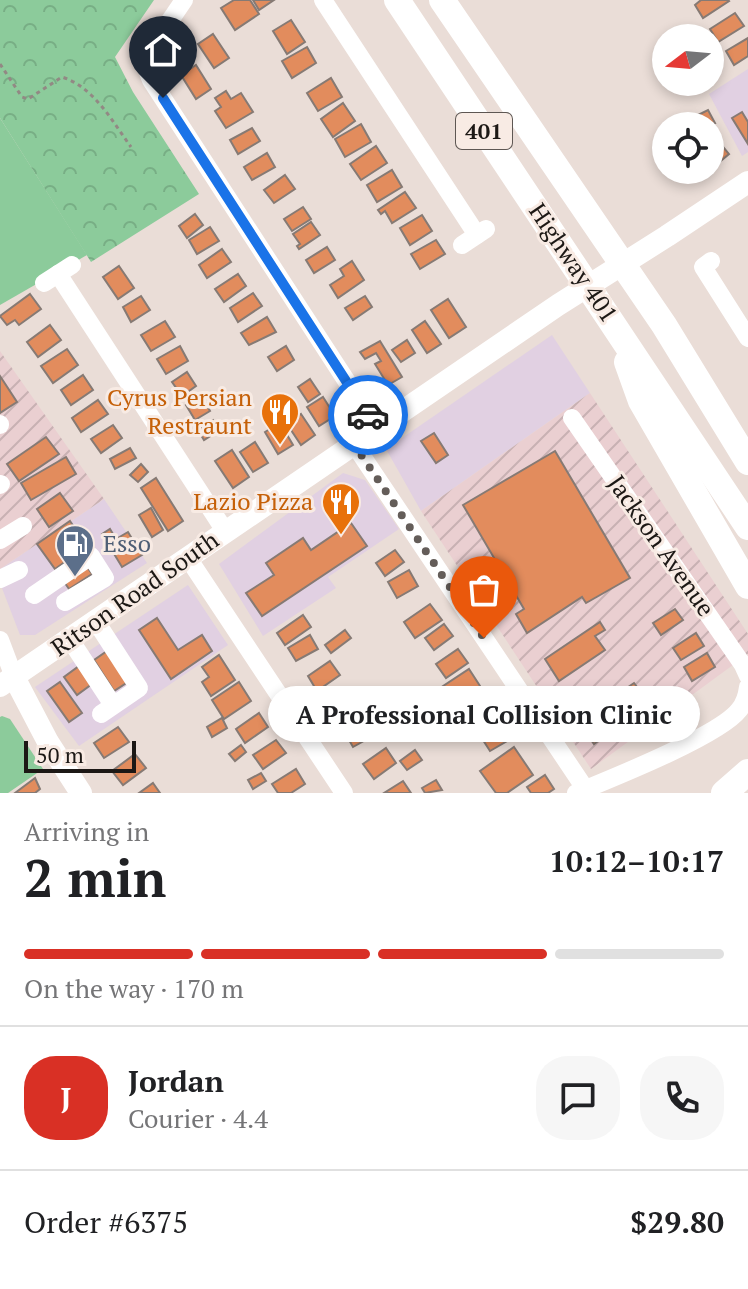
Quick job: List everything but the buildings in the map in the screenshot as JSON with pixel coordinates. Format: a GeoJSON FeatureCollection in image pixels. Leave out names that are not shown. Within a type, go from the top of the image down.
{"type":"FeatureCollection","features":[{"type":"Feature","properties":{"kind":"highway","name":"Highway 401"},"geometry":{"type":"LineString","coordinates":[[397,0],[748,527]]}},
{"type":"Feature","properties":{"kind":"highway","name":"Highway 401"},"geometry":{"type":"LineString","coordinates":[[442,0],[664,325],[748,462]]}},
{"type":"Feature","properties":{"kind":"highway"},"geometry":{"type":"LineString","coordinates":[[613,325],[641,401],[748,586]]}},
{"type":"Feature","properties":{"kind":"highway"},"geometry":{"type":"LineString","coordinates":[[664,325],[748,437]]}},
{"type":"Feature","properties":{"kind":"highway"},"geometry":{"type":"LineString","coordinates":[[724,793],[748,772]]}},
{"type":"Feature","properties":{"kind":"highway"},"geometry":{"type":"LineString","coordinates":[[733,793],[748,785]]}},
{"type":"Feature","properties":{"kind":"main road","name":"Ritson Road South"},"geometry":{"type":"LineString","coordinates":[[7,681],[558,305],[748,182]]}},
{"type":"Feature","properties":{"kind":"main road"},"geometry":{"type":"LineString","coordinates":[[7,681],[81,793]]}},
{"type":"Feature","properties":{"kind":"street"},"geometry":{"type":"LineString","coordinates":[[184,0],[150,50],[146,70],[377,428]]}},
{"type":"Feature","properties":{"kind":"street"},"geometry":{"type":"LineString","coordinates":[[323,0],[475,236]]}},
{"type":"Feature","properties":{"kind":"street"},"geometry":{"type":"LineString","coordinates":[[707,264],[748,338]]}},
{"type":"Feature","properties":{"kind":"street"},"geometry":{"type":"LineString","coordinates":[[58,274],[225,531]]}},
{"type":"Feature","properties":{"kind":"street","name":"Jackson Avenue"},"geometry":{"type":"LineString","coordinates":[[572,418],[748,676]]}},
{"type":"Feature","properties":{"kind":"street"},"geometry":{"type":"LineString","coordinates":[[354,444],[582,792],[726,723],[740,710],[748,687]]}},
{"type":"Feature","properties":{"kind":"street"},"geometry":{"type":"LineString","coordinates":[[0,540],[23,526]]}},
{"type":"Feature","properties":{"kind":"street"},"geometry":{"type":"LineString","coordinates":[[34,595],[91,556],[122,601]]}},
{"type":"Feature","properties":{"kind":"street"},"geometry":{"type":"LineString","coordinates":[[188,558],[344,793]]}},
{"type":"Feature","properties":{"kind":"street"},"geometry":{"type":"LineString","coordinates":[[0,579],[19,570]]}},
{"type":"Feature","properties":{"kind":"street"},"geometry":{"type":"LineString","coordinates":[[65,602],[105,578]]}},
{"type":"Feature","properties":{"kind":"street"},"geometry":{"type":"LineString","coordinates":[[69,638],[107,710],[139,688],[95,620]]}},
{"type":"Feature","properties":{"kind":"street"},"geometry":{"type":"LineString","coordinates":[[0,640],[7,681]]}},
{"type":"Feature","properties":{"kind":"path"},"geometry":{"type":"LineString","coordinates":[[0,64],[22,97],[28,99],[62,77],[86,90],[131,147]]}},
{"type":"Feature","properties":{"kind":"shaded area"},"geometry":{"type":"Polygon","coordinates":[[[748,69],[748,152],[742,156],[724,122],[724,112],[719,112],[710,96],[724,96],[724,84],[748,69]]]}},
{"type":"Feature","properties":{"kind":"shaded area"},"geometry":{"type":"Polygon","coordinates":[[[552,335],[590,393],[421,511],[386,449],[552,335]]]}},
{"type":"Feature","properties":{"kind":"shaded area"},"geometry":{"type":"Polygon","coordinates":[[[0,351],[104,499],[0,569],[0,351]]]}},
{"type":"Feature","properties":{"kind":"shaded area"},"geometry":{"type":"Polygon","coordinates":[[[590,393],[748,634],[748,654],[591,769],[421,511],[590,393]]]}},
{"type":"Feature","properties":{"kind":"shaded area"},"geometry":{"type":"Polygon","coordinates":[[[343,473],[365,480],[399,529],[328,577],[336,588],[263,636],[219,564],[343,473]]]}},
{"type":"Feature","properties":{"kind":"shaded area"},"geometry":{"type":"Polygon","coordinates":[[[104,499],[147,563],[35,635],[20,635],[0,583],[0,569],[104,499]]]}},
{"type":"Feature","properties":{"kind":"shaded area"},"geometry":{"type":"Polygon","coordinates":[[[188,585],[228,645],[79,746],[35,687],[188,585]]]}},
{"type":"Feature","properties":{"kind":"green space"},"geometry":{"type":"Polygon","coordinates":[[[0,0],[154,0],[115,57],[133,92],[199,194],[91,262],[0,118],[0,0]]]}},
{"type":"Feature","properties":{"kind":"green space"},"geometry":{"type":"Polygon","coordinates":[[[0,118],[87,255],[0,305],[0,118]]]}},
{"type":"Feature","properties":{"kind":"green space"},"geometry":{"type":"Polygon","coordinates":[[[2,716],[10,719],[43,769],[8,793],[0,793],[2,716]]]}},
{"type":"Feature","properties":{"kind":"way so far"},"geometry":{"type":"LineString","coordinates":[[368,415],[377,428],[354,444],[484,638]]}},
{"type":"Feature","properties":{"kind":"place","name":"Cyrus Persian Restraunt"},"geometry":{"type":"Point","coordinates":[280,446]}},
{"type":"Feature","properties":{"kind":"place","name":"Lazio Pizza"},"geometry":{"type":"Point","coordinates":[341,536]}},
{"type":"Feature","properties":{"kind":"place","name":"Esso"},"geometry":{"type":"Point","coordinates":[75,578]}},
{"type":"Feature","properties":{"kind":"place","name":"A Professional Collision Clinic"},"geometry":{"type":"Point","coordinates":[484,638]}},
{"type":"Feature","properties":{"kind":"route"},"geometry":{"type":"LineString","coordinates":[[163,98],[368,415]]}}]}
